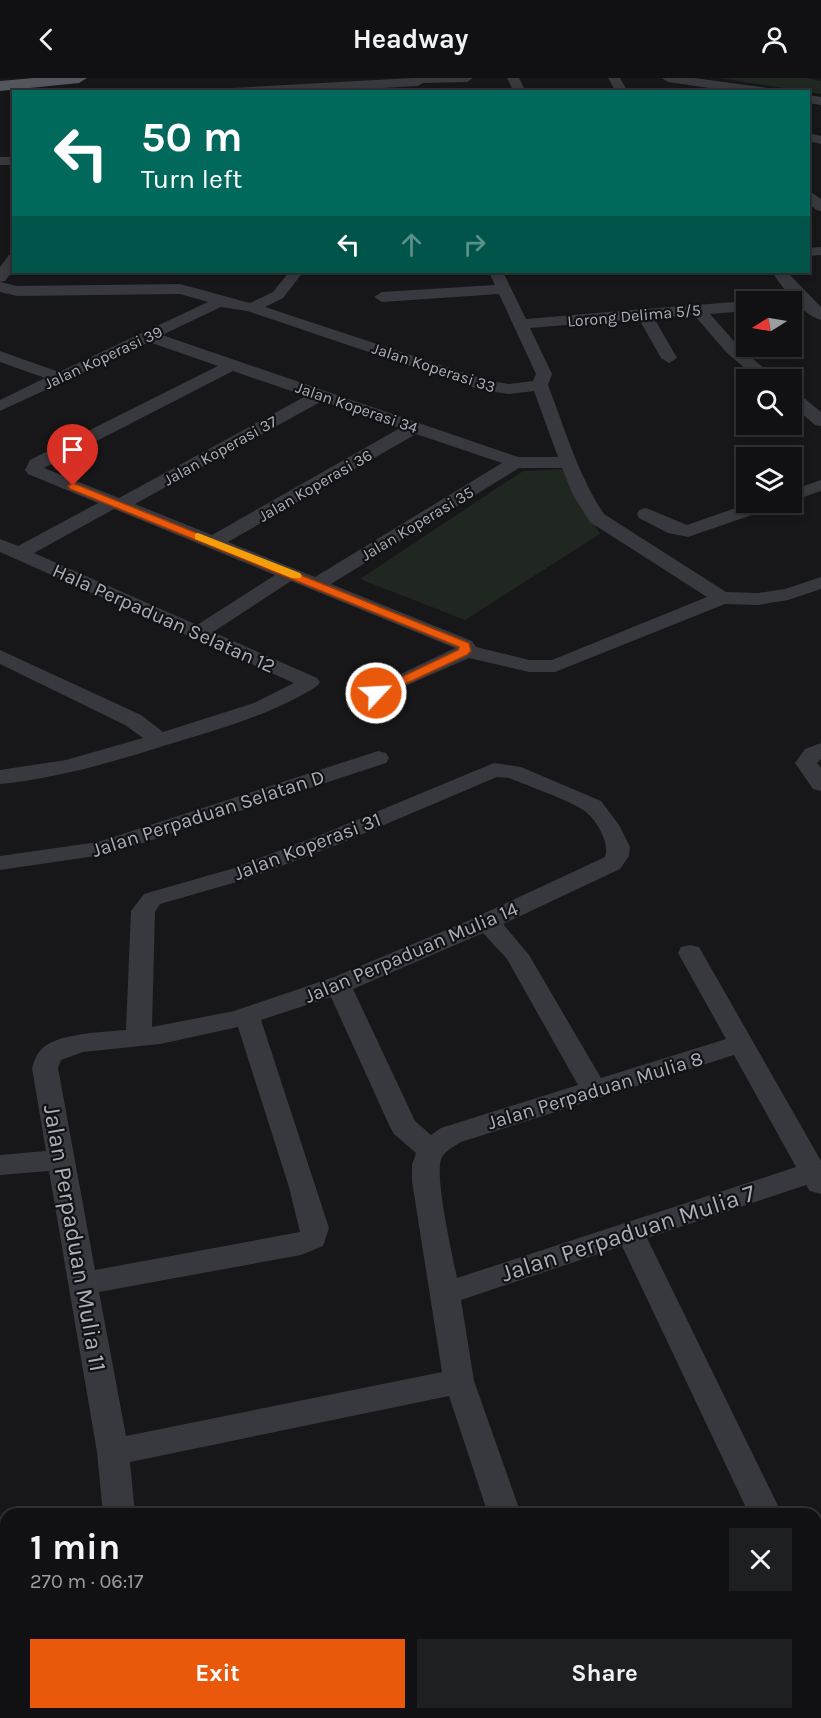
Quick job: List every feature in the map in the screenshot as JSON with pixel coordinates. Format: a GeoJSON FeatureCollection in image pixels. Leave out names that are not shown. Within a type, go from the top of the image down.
{"type":"FeatureCollection","features":[{"type":"Feature","properties":{"kind":"main road"},"geometry":{"type":"LineString","coordinates":[[0,86],[79,78]]}},
{"type":"Feature","properties":{"kind":"street"},"geometry":{"type":"LineString","coordinates":[[274,90],[418,83],[467,78]]}},
{"type":"Feature","properties":{"kind":"street"},"geometry":{"type":"LineString","coordinates":[[668,78],[744,90]]}},
{"type":"Feature","properties":{"kind":"street"},"geometry":{"type":"LineString","coordinates":[[0,278],[12,261]]}},
{"type":"Feature","properties":{"kind":"street"},"geometry":{"type":"LineString","coordinates":[[252,308],[278,295],[295,273]]}},
{"type":"Feature","properties":{"kind":"street"},"geometry":{"type":"LineString","coordinates":[[497,273],[544,374],[540,385],[568,462],[582,495],[597,518],[722,598]]}},
{"type":"Feature","properties":{"kind":"street"},"geometry":{"type":"LineString","coordinates":[[780,273],[791,291]]}},
{"type":"Feature","properties":{"kind":"street","name":"Jalan Koperasi 33"},"geometry":{"type":"LineString","coordinates":[[0,287],[17,291],[180,289],[201,293],[214,305],[252,308],[487,386],[509,389],[540,385]]}},
{"type":"Feature","properties":{"kind":"street"},"geometry":{"type":"LineString","coordinates":[[382,297],[505,289]]}},
{"type":"Feature","properties":{"kind":"street"},"geometry":{"type":"LineString","coordinates":[[802,304],[821,315]]}},
{"type":"Feature","properties":{"kind":"street","name":"Jalan Koperasi 39"},"geometry":{"type":"LineString","coordinates":[[0,406],[214,305]]}},
{"type":"Feature","properties":{"kind":"street","name":"Lorong Delima 5/5"},"geometry":{"type":"LineString","coordinates":[[521,324],[736,307]]}},
{"type":"Feature","properties":{"kind":"street"},"geometry":{"type":"LineString","coordinates":[[698,310],[733,350],[756,369]]}},
{"type":"Feature","properties":{"kind":"street"},"geometry":{"type":"LineString","coordinates":[[644,314],[669,358]]}},
{"type":"Feature","properties":{"kind":"street","name":"Jalan Koperasi 34"},"geometry":{"type":"LineString","coordinates":[[148,336],[516,462],[542,464],[568,462]]}},
{"type":"Feature","properties":{"kind":"street"},"geometry":{"type":"LineString","coordinates":[[0,356],[60,378]]}},
{"type":"Feature","properties":{"kind":"street"},"geometry":{"type":"LineString","coordinates":[[232,365],[34,466],[36,471],[462,643],[466,648],[465,651]]}},
{"type":"Feature","properties":{"kind":"street","name":"Jalan Koperasi 37"},"geometry":{"type":"LineString","coordinates":[[19,554],[320,395]]}},
{"type":"Feature","properties":{"kind":"street"},"geometry":{"type":"LineString","coordinates":[[802,406],[821,422]]}},
{"type":"Feature","properties":{"kind":"street","name":"Jalan Koperasi 36"},"geometry":{"type":"LineString","coordinates":[[214,542],[415,427]]}},
{"type":"Feature","properties":{"kind":"street","name":"Jalan Koperasi 35"},"geometry":{"type":"LineString","coordinates":[[317,584],[516,462]]}},
{"type":"Feature","properties":{"kind":"street"},"geometry":{"type":"LineString","coordinates":[[802,492],[821,485]]}},
{"type":"Feature","properties":{"kind":"street"},"geometry":{"type":"LineString","coordinates":[[646,514],[675,529],[688,531],[740,513]]}},
{"type":"Feature","properties":{"kind":"street","name":"Hala Perpaduan Selatan 12"},"geometry":{"type":"LineString","coordinates":[[0,545],[310,682],[294,693],[246,714],[159,740]]}},
{"type":"Feature","properties":{"kind":"street"},"geometry":{"type":"LineString","coordinates":[[198,633],[290,573]]}},
{"type":"Feature","properties":{"kind":"street"},"geometry":{"type":"LineString","coordinates":[[376,693],[465,651],[529,666],[555,666],[722,598],[758,599],[788,594],[821,583]]}},
{"type":"Feature","properties":{"kind":"street"},"geometry":{"type":"LineString","coordinates":[[0,656],[133,720],[159,740]]}},
{"type":"Feature","properties":{"kind":"street"},"geometry":{"type":"LineString","coordinates":[[0,777],[50,771],[159,740]]}},
{"type":"Feature","properties":{"kind":"street"},"geometry":{"type":"LineString","coordinates":[[821,750],[813,754],[806,763],[821,784]]}},
{"type":"Feature","properties":{"kind":"street","name":"Jalan Perpaduan Selatan D"},"geometry":{"type":"LineString","coordinates":[[0,863],[101,849],[245,804],[378,758]]}},
{"type":"Feature","properties":{"kind":"street","name":"Jalan Koperasi 31"},"geometry":{"type":"LineString","coordinates":[[139,1038],[143,911],[152,899],[239,874],[330,839],[494,770],[513,772],[593,806]]}},
{"type":"Feature","properties":{"kind":"street","name":"Jalan Perpaduan Mulia 14"},"geometry":{"type":"LineString","coordinates":[[139,1038],[247,1016],[339,986],[487,922],[612,864],[617,857],[618,848],[600,813],[593,806]]}},
{"type":"Feature","properties":{"kind":"street"},"geometry":{"type":"LineString","coordinates":[[487,922],[517,955],[594,1090]]}},
{"type":"Feature","properties":{"kind":"street"},"geometry":{"type":"LineString","coordinates":[[690,953],[817,1179]]}},
{"type":"Feature","properties":{"kind":"street"},"geometry":{"type":"LineString","coordinates":[[339,986],[404,1127],[441,1143],[425,1165],[443,1294],[459,1381],[503,1508]]}},
{"type":"Feature","properties":{"kind":"street"},"geometry":{"type":"LineString","coordinates":[[84,1283],[301,1244],[313,1238],[315,1228],[247,1016]]}},
{"type":"Feature","properties":{"kind":"street","name":"Jalan Perpaduan Mulia 11"},"geometry":{"type":"LineString","coordinates":[[118,1508],[113,1452],[45,1061],[57,1050],[66,1047],[139,1038]]}},
{"type":"Feature","properties":{"kind":"street","name":"Jalan Perpaduan Mulia 8"},"geometry":{"type":"LineString","coordinates":[[441,1143],[594,1090],[740,1044]]}},
{"type":"Feature","properties":{"kind":"street"},"geometry":{"type":"LineString","coordinates":[[0,1165],[62,1160]]}},
{"type":"Feature","properties":{"kind":"street","name":"Jalan Perpaduan Mulia 7"},"geometry":{"type":"LineString","coordinates":[[443,1294],[630,1233],[817,1179]]}},
{"type":"Feature","properties":{"kind":"street"},"geometry":{"type":"LineString","coordinates":[[630,1233],[763,1508]]}},
{"type":"Feature","properties":{"kind":"street"},"geometry":{"type":"LineString","coordinates":[[113,1452],[459,1381]]}},
{"type":"Feature","properties":{"kind":"shaded area"},"geometry":{"type":"Polygon","coordinates":[[[719,78],[806,78],[821,81],[821,94],[810,92],[810,90],[796,90],[719,78]]]}},
{"type":"Feature","properties":{"kind":"shaded area"},"geometry":{"type":"Polygon","coordinates":[[[565,469],[600,534],[465,620],[360,579],[523,471],[565,469]]]}},
{"type":"Feature","properties":{"kind":"slow traffic"},"geometry":{"type":"LineString","coordinates":[[198,536],[296,576]]}},
{"type":"Feature","properties":{"kind":"route"},"geometry":{"type":"LineString","coordinates":[[73,486],[465,645],[465,651],[462,653],[376,693]]}}]}
